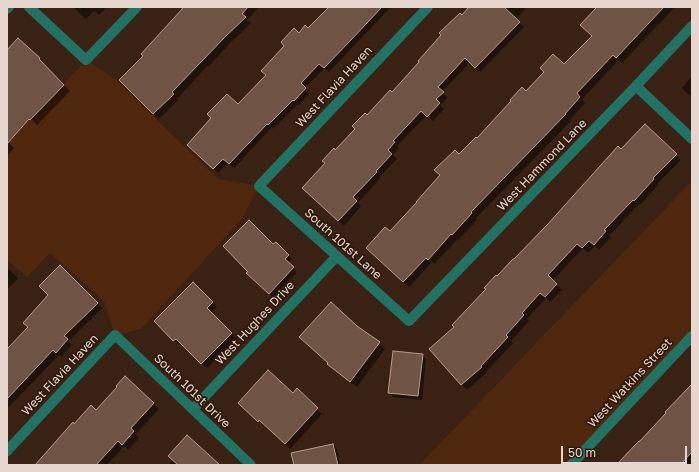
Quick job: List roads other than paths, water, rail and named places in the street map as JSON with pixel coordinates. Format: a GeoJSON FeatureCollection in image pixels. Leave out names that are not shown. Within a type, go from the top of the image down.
{"type":"FeatureCollection","features":[{"type":"Feature","properties":{"kind":"street"},"geometry":{"type":"LineString","coordinates":[[29,7],[86,60],[137,7]]}},
{"type":"Feature","properties":{"kind":"street","name":"West Flavia Haven"},"geometry":{"type":"LineString","coordinates":[[260,186],[428,7]]}},
{"type":"Feature","properties":{"kind":"street","name":"West Hammond Lane"},"geometry":{"type":"LineString","coordinates":[[409,321],[692,26]]}},
{"type":"Feature","properties":{"kind":"street"},"geometry":{"type":"LineString","coordinates":[[636,86],[692,139]]}},
{"type":"Feature","properties":{"kind":"street","name":"South 101st Lane"},"geometry":{"type":"LineString","coordinates":[[260,186],[409,321]]}},
{"type":"Feature","properties":{"kind":"street","name":"West Hughes Drive"},"geometry":{"type":"LineString","coordinates":[[193,409],[337,256]]}},
{"type":"Feature","properties":{"kind":"street","name":"West Flavia Haven"},"geometry":{"type":"LineString","coordinates":[[7,450],[115,335]]}},
{"type":"Feature","properties":{"kind":"street","name":"South 101st Drive"},"geometry":{"type":"LineString","coordinates":[[115,335],[251,465]]}},
{"type":"Feature","properties":{"kind":"street","name":"West Watkins Street"},"geometry":{"type":"LineString","coordinates":[[571,465],[692,336]]}}]}
